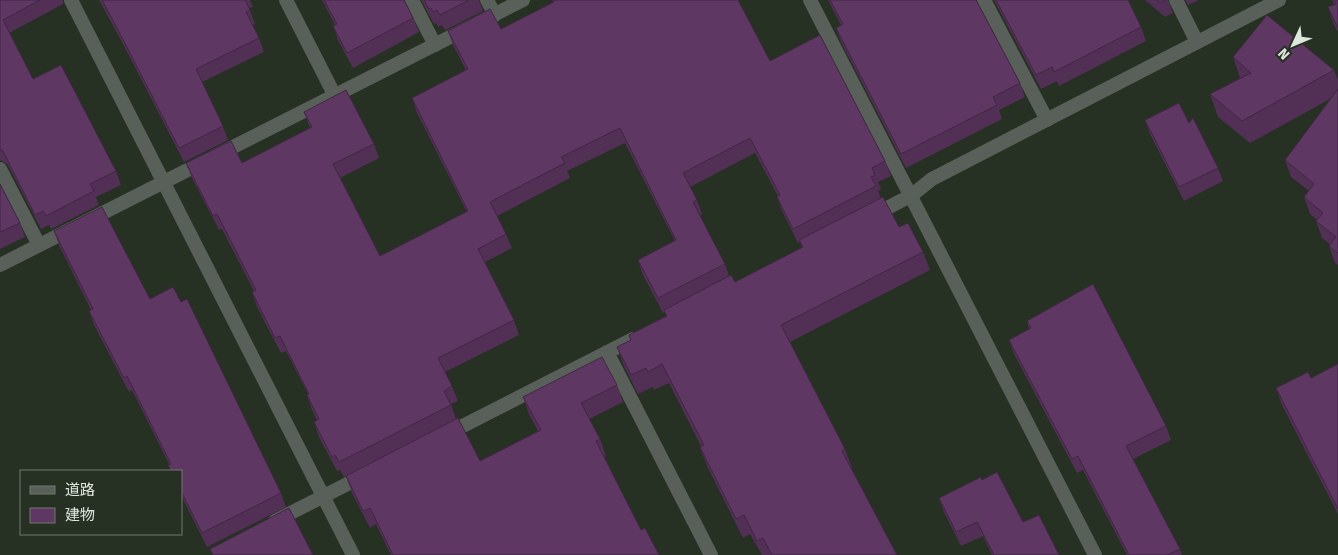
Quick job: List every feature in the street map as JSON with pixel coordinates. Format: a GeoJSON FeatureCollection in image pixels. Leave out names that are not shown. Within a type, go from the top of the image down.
{"type":"FeatureCollection","features":[{"type":"Feature","properties":{"kind":"street"},"geometry":{"type":"LineString","coordinates":[[71,0],[353,555]]}},
{"type":"Feature","properties":{"kind":"street"},"geometry":{"type":"LineString","coordinates":[[286,0],[334,96]]}},
{"type":"Feature","properties":{"kind":"street"},"geometry":{"type":"LineString","coordinates":[[412,0],[435,45]]}},
{"type":"Feature","properties":{"kind":"street"},"geometry":{"type":"LineString","coordinates":[[487,0],[495,15]]}},
{"type":"Feature","properties":{"kind":"street"},"geometry":{"type":"LineString","coordinates":[[0,265],[523,0]]}},
{"type":"Feature","properties":{"kind":"street"},"geometry":{"type":"LineString","coordinates":[[810,0],[912,195],[1095,555]]}},
{"type":"Feature","properties":{"kind":"street"},"geometry":{"type":"LineString","coordinates":[[984,0],[1047,120]]}},
{"type":"Feature","properties":{"kind":"street"},"geometry":{"type":"LineString","coordinates":[[1176,0],[1197,42]]}},
{"type":"Feature","properties":{"kind":"street"},"geometry":{"type":"LineString","coordinates":[[860,222],[912,195],[932,179],[1279,0]]}},
{"type":"Feature","properties":{"kind":"street"},"geometry":{"type":"LineString","coordinates":[[0,169],[39,246]]}},
{"type":"Feature","properties":{"kind":"street"},"geometry":{"type":"LineString","coordinates":[[439,438],[642,334]]}},
{"type":"Feature","properties":{"kind":"street"},"geometry":{"type":"LineString","coordinates":[[607,352],[711,555]]}},
{"type":"Feature","properties":{"kind":"street"},"geometry":{"type":"LineString","coordinates":[[263,528],[377,469]]}},
{"type":"Feature","properties":{"kind":"building"},"geometry":{"type":"Polygon","coordinates":[[[0,0],[40,0],[3,20],[33,79],[61,65],[116,171],[90,184],[94,191],[46,216],[43,211],[35,215],[3,151],[0,149],[0,0]]]}},
{"type":"Feature","properties":{"kind":"building"},"geometry":{"type":"Polygon","coordinates":[[[102,0],[245,0],[250,10],[246,12],[259,38],[196,69],[223,126],[179,148],[102,0]]]}},
{"type":"Feature","properties":{"kind":"building"},"geometry":{"type":"Polygon","coordinates":[[[324,0],[404,0],[413,18],[347,53],[333,26],[337,24],[324,0]]]}},
{"type":"Feature","properties":{"kind":"building"},"geometry":{"type":"Polygon","coordinates":[[[424,0],[469,0],[440,15],[437,10],[433,12],[431,8],[429,9],[424,0]]]}},
{"type":"Feature","properties":{"kind":"building"},"geometry":{"type":"Polygon","coordinates":[[[554,0],[738,0],[770,61],[820,35],[885,161],[872,168],[875,175],[871,177],[876,186],[793,229],[777,197],[780,195],[750,138],[683,173],[697,200],[693,202],[725,264],[658,298],[638,260],[676,240],[620,128],[561,157],[565,163],[490,202],[506,234],[478,249],[514,320],[438,358],[452,386],[444,391],[451,405],[339,462],[335,455],[332,457],[314,422],[319,419],[307,395],[309,394],[280,336],[275,338],[252,292],[256,290],[217,214],[213,216],[186,163],[231,141],[242,163],[312,127],[304,112],[346,90],[374,144],[333,164],[380,256],[468,211],[412,98],[468,69],[448,31],[490,9],[501,29],[554,2],[554,0]]]}},
{"type":"Feature","properties":{"kind":"building"},"geometry":{"type":"Polygon","coordinates":[[[830,0],[976,0],[1020,83],[993,97],[997,105],[901,154],[836,28],[843,24],[830,0]]]}},
{"type":"Feature","properties":{"kind":"building"},"geometry":{"type":"Polygon","coordinates":[[[996,0],[1128,0],[1141,27],[1054,72],[1052,67],[1036,75],[996,0]]]}},
{"type":"Feature","properties":{"kind":"building"},"geometry":{"type":"Polygon","coordinates":[[[1334,0],[1338,0],[1338,28],[1328,7],[1336,4],[1334,0]]]}},
{"type":"Feature","properties":{"kind":"building"},"geometry":{"type":"Polygon","coordinates":[[[1267,15],[1334,70],[1242,121],[1210,94],[1251,73],[1233,57],[1267,15]]]}},
{"type":"Feature","properties":{"kind":"building"},"geometry":{"type":"Polygon","coordinates":[[[1338,89],[1338,253],[1329,246],[1336,237],[1316,221],[1323,213],[1304,197],[1314,184],[1285,160],[1338,89]]]}},
{"type":"Feature","properties":{"kind":"building"},"geometry":{"type":"Polygon","coordinates":[[[1179,103],[1189,123],[1193,118],[1218,168],[1179,187],[1145,120],[1179,103]]]}},
{"type":"Feature","properties":{"kind":"building"},"geometry":{"type":"Polygon","coordinates":[[[0,184],[20,223],[0,232],[0,184]]]}},
{"type":"Feature","properties":{"kind":"building"},"geometry":{"type":"Polygon","coordinates":[[[883,197],[899,227],[908,223],[923,252],[781,325],[845,449],[842,451],[897,555],[772,555],[763,538],[757,541],[744,515],[736,519],[700,447],[704,445],[662,364],[648,372],[646,368],[631,375],[617,347],[631,340],[629,335],[667,316],[664,310],[731,275],[735,282],[803,247],[799,240],[883,197]]]}},
{"type":"Feature","properties":{"kind":"building"},"geometry":{"type":"Polygon","coordinates":[[[102,207],[150,299],[173,287],[181,302],[187,299],[281,493],[202,533],[182,493],[182,470],[170,470],[168,465],[171,464],[127,376],[124,378],[89,311],[93,309],[54,231],[102,207]]]}},
{"type":"Feature","properties":{"kind":"building"},"geometry":{"type":"Polygon","coordinates":[[[1093,284],[1166,426],[1126,446],[1180,549],[1167,555],[1129,555],[1078,456],[1072,459],[1009,340],[1031,328],[1027,321],[1093,284]]]}},
{"type":"Feature","properties":{"kind":"building"},"geometry":{"type":"Polygon","coordinates":[[[602,357],[617,385],[581,403],[600,439],[596,441],[641,530],[645,528],[659,555],[393,555],[370,508],[363,511],[346,476],[458,418],[480,461],[541,430],[523,397],[602,357]]]}},
{"type":"Feature","properties":{"kind":"building"},"geometry":{"type":"Polygon","coordinates":[[[1338,364],[1338,509],[1276,388],[1308,372],[1311,378],[1338,364]]]}},
{"type":"Feature","properties":{"kind":"building"},"geometry":{"type":"Polygon","coordinates":[[[997,472],[1023,522],[1039,515],[1059,555],[994,555],[977,522],[956,532],[939,498],[981,477],[982,480],[997,472]]]}},
{"type":"Feature","properties":{"kind":"building"},"geometry":{"type":"Polygon","coordinates":[[[289,508],[313,555],[213,555],[210,549],[289,508]]]}}]}
